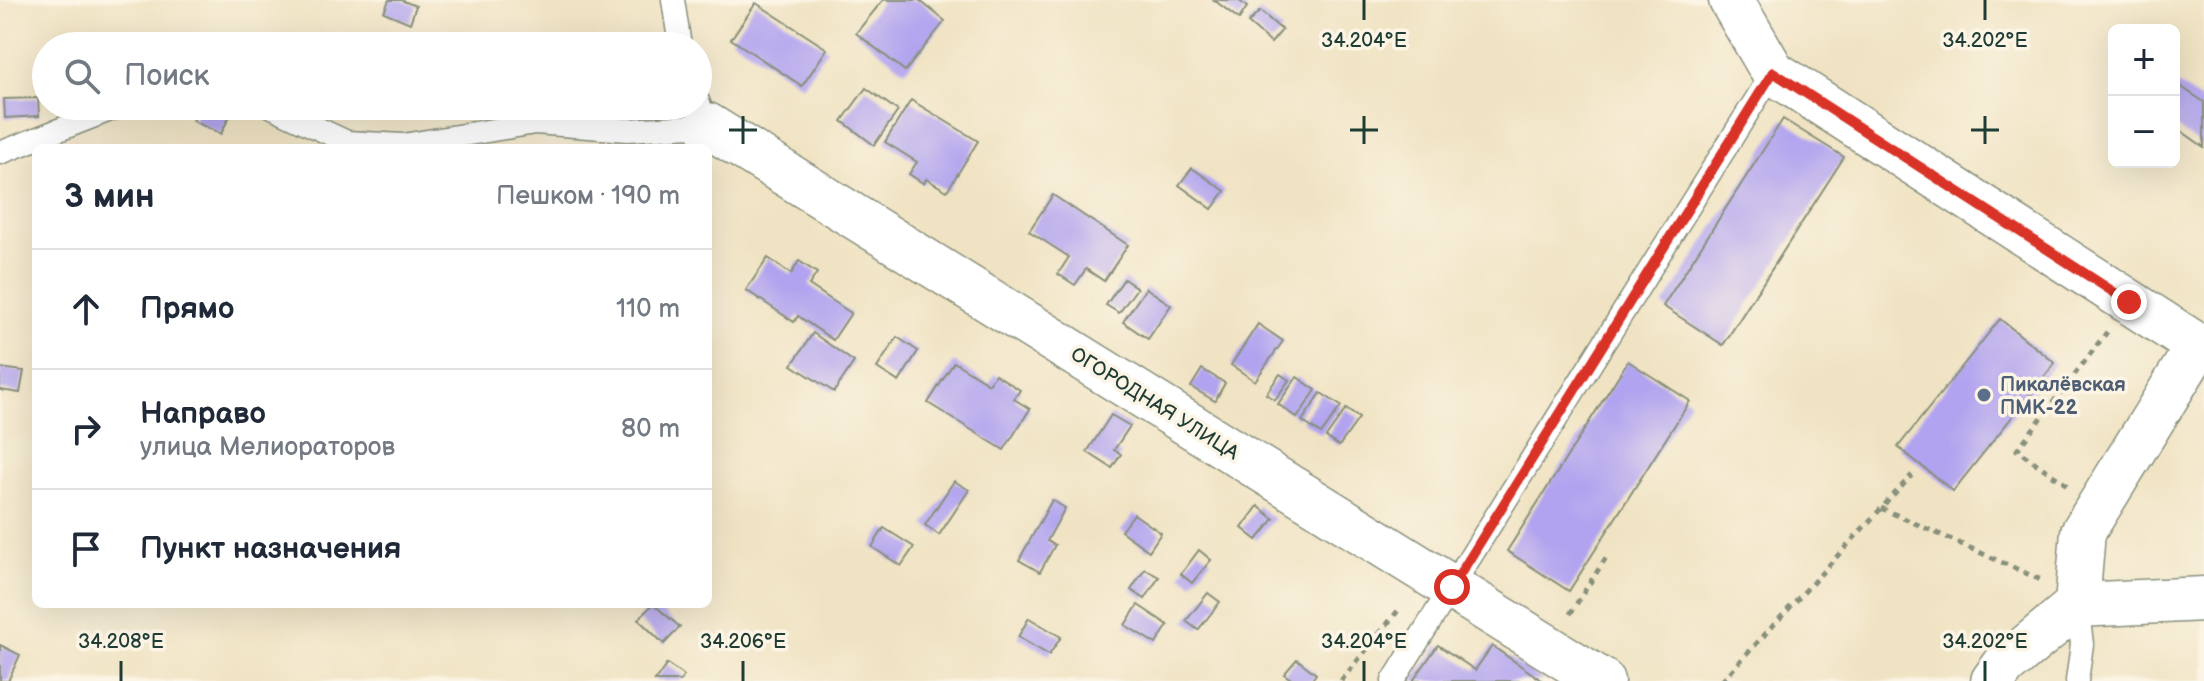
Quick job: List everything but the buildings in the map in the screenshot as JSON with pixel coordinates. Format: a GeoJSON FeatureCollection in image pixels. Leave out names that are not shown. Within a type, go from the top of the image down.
{"type":"FeatureCollection","features":[{"type":"Feature","properties":{"kind":"street"},"geometry":{"type":"LineString","coordinates":[[1731,0],[1773,72],[2129,302],[2201,341],[2083,532],[2077,605]]}},
{"type":"Feature","properties":{"kind":"street","name":"ОГОРОДНАЯ УЛИЦА"},"geometry":{"type":"LineString","coordinates":[[712,119],[1602,681]]}},
{"type":"Feature","properties":{"kind":"street"},"geometry":{"type":"LineString","coordinates":[[1993,681],[2004,666],[2077,605],[2204,599]]}},
{"type":"Feature","properties":{"kind":"lane"},"geometry":{"type":"LineString","coordinates":[[673,0],[678,32]]}},
{"type":"Feature","properties":{"kind":"lane"},"geometry":{"type":"LineString","coordinates":[[1393,681],[1442,581],[1773,72]]}},
{"type":"Feature","properties":{"kind":"lane"},"geometry":{"type":"LineString","coordinates":[[0,153],[84,120]]}},
{"type":"Feature","properties":{"kind":"lane"},"geometry":{"type":"LineString","coordinates":[[300,120],[347,142],[384,144]]}},
{"type":"Feature","properties":{"kind":"lane"},"geometry":{"type":"LineString","coordinates":[[409,144],[535,123],[628,130],[672,120]]}},
{"type":"Feature","properties":{"kind":"lane"},"geometry":{"type":"LineString","coordinates":[[2077,605],[2082,644],[2077,681]]}},
{"type":"Feature","properties":{"kind":"path"},"geometry":{"type":"LineString","coordinates":[[2099,506],[2017,450],[2129,302]]}},
{"type":"Feature","properties":{"kind":"path"},"geometry":{"type":"LineString","coordinates":[[1722,681],[1912,475]]}},
{"type":"Feature","properties":{"kind":"path"},"geometry":{"type":"LineString","coordinates":[[1881,508],[2036,577],[2077,605]]}},
{"type":"Feature","properties":{"kind":"path"},"geometry":{"type":"LineString","coordinates":[[1548,648],[1607,556]]}},
{"type":"Feature","properties":{"kind":"path"},"geometry":{"type":"LineString","coordinates":[[1341,681],[1389,620],[1442,581]]}},
{"type":"Feature","properties":{"kind":"place","name":"Пикалёвская ПМК-22"},"geometry":{"type":"Point","coordinates":[1984,395]}},
{"type":"Feature","properties":{"kind":"route"},"geometry":{"type":"LineString","coordinates":[[1452,587],[1773,72],[2129,302]]}}]}
